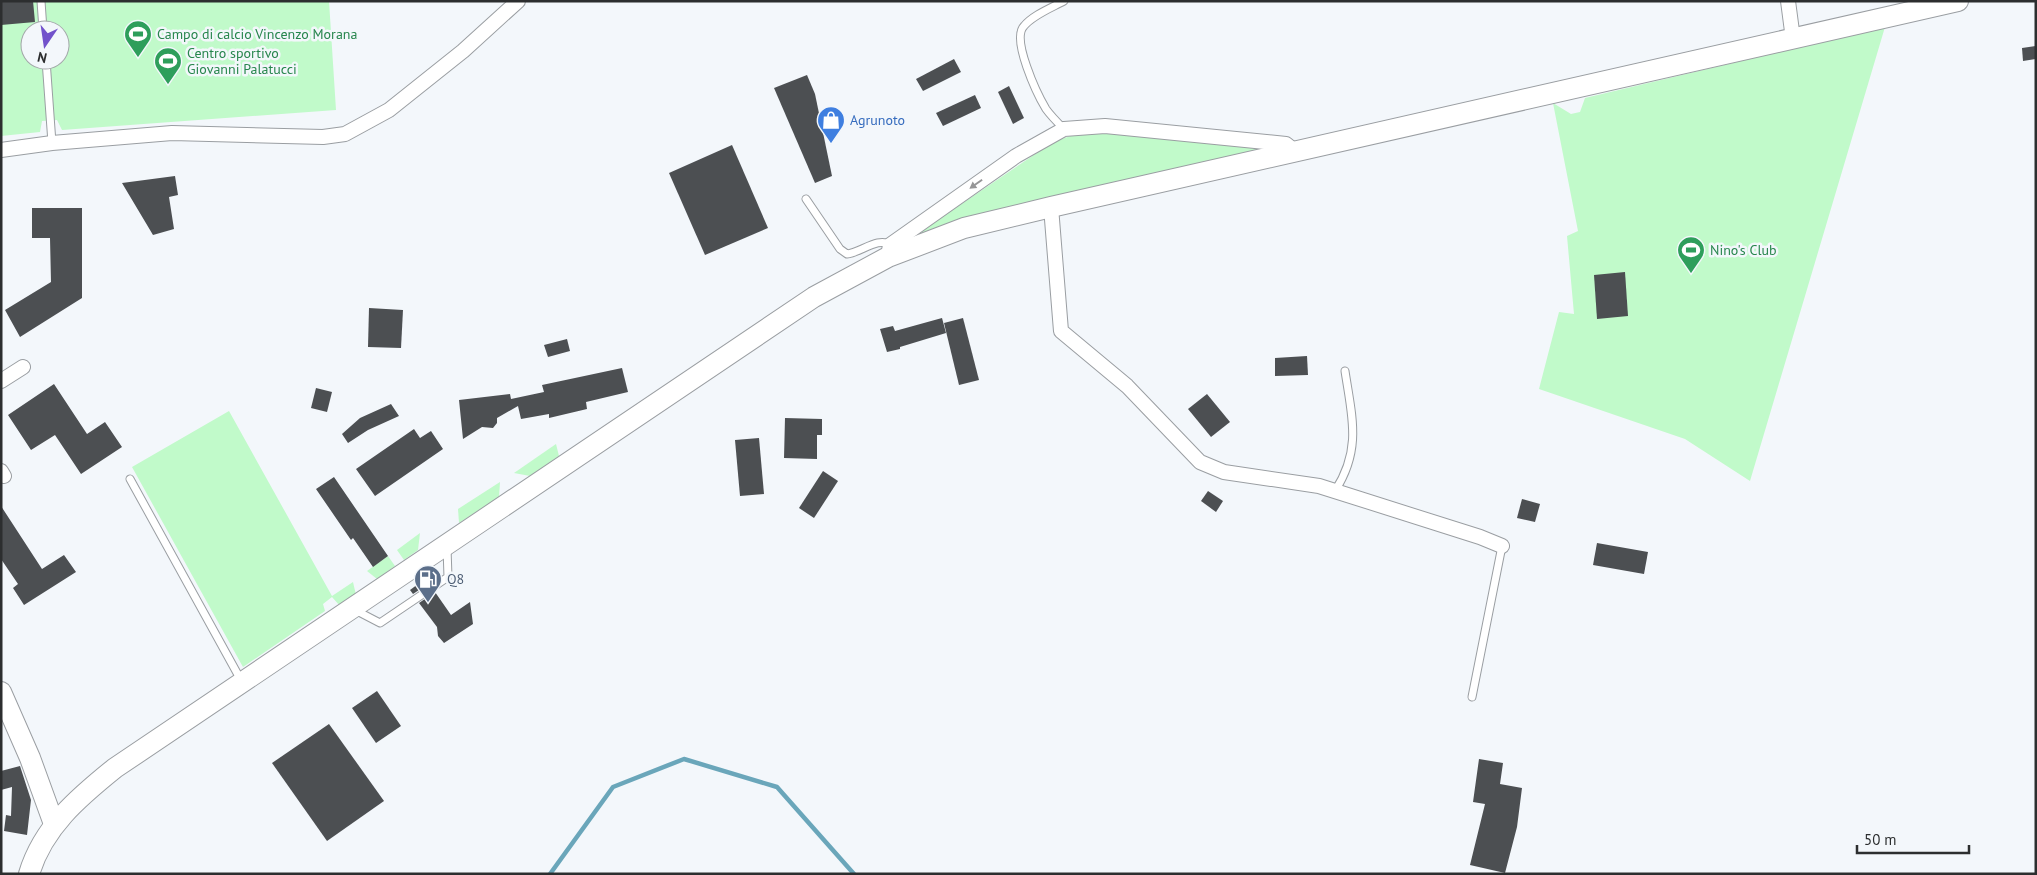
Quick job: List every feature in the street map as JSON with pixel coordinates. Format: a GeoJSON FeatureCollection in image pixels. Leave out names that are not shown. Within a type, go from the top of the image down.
{"type":"FeatureCollection","features":[{"type":"Feature","properties":{"kind":"main road"},"geometry":{"type":"LineString","coordinates":[[28,874],[54,824],[77,799],[115,768],[814,297],[889,251],[964,228],[1051,206],[1958,1]]}},
{"type":"Feature","properties":{"kind":"main road"},"geometry":{"type":"LineString","coordinates":[[1,692],[30,758],[54,824]]}},
{"type":"Feature","properties":{"kind":"street"},"geometry":{"type":"LineString","coordinates":[[1,150],[52,143],[172,133],[324,137],[345,134],[388,110],[463,52],[518,1]]}},
{"type":"Feature","properties":{"kind":"street"},"geometry":{"type":"LineString","coordinates":[[1788,1],[1793,39]]}},
{"type":"Feature","properties":{"kind":"street"},"geometry":{"type":"LineString","coordinates":[[889,251],[1016,156],[1064,129],[1105,126],[1286,144],[1296,152]]}},
{"type":"Feature","properties":{"kind":"street"},"geometry":{"type":"LineString","coordinates":[[1051,206],[1061,332],[1127,386],[1200,462],[1224,472],[1319,486],[1480,537],[1502,546]]}},
{"type":"Feature","properties":{"kind":"street"},"geometry":{"type":"LineString","coordinates":[[1,381],[23,367]]}},
{"type":"Feature","properties":{"kind":"lane"},"geometry":{"type":"LineString","coordinates":[[41,1],[42,20]]}},
{"type":"Feature","properties":{"kind":"lane"},"geometry":{"type":"LineString","coordinates":[[1064,1],[1024,26],[1020,33],[1020,46],[1046,109],[1064,129]]}},
{"type":"Feature","properties":{"kind":"lane"},"geometry":{"type":"LineString","coordinates":[[47,70],[52,143]]}},
{"type":"Feature","properties":{"kind":"lane"},"geometry":{"type":"LineString","coordinates":[[806,199],[840,249],[847,254],[855,253],[880,242],[886,242],[889,251]]}},
{"type":"Feature","properties":{"kind":"lane"},"geometry":{"type":"LineString","coordinates":[[1335,491],[1344,477],[1352,450],[1352,418],[1345,371]]}},
{"type":"Feature","properties":{"kind":"lane"},"geometry":{"type":"LineString","coordinates":[[130,479],[242,682]]}},
{"type":"Feature","properties":{"kind":"lane"},"geometry":{"type":"LineString","coordinates":[[353,609],[380,623],[448,577],[446,545]]}},
{"type":"Feature","properties":{"kind":"lane"},"geometry":{"type":"LineString","coordinates":[[1472,697],[1502,546]]}},
{"type":"Feature","properties":{"kind":"green space","name":"Centro sportivo Giovanni Palatucci"},"geometry":{"type":"Polygon","coordinates":[[[1,1],[329,1],[336,110],[62,130],[57,120],[42,121],[40,132],[1,136],[1,1]]]}},
{"type":"Feature","properties":{"kind":"green space","name":"Nino's Club"},"geometry":{"type":"Polygon","coordinates":[[[1885,27],[1750,481],[1685,439],[1539,389],[1559,312],[1574,314],[1567,236],[1578,231],[1553,103],[1571,114],[1580,112],[1585,98],[1885,27]]]}},
{"type":"Feature","properties":{"kind":"green space"},"geometry":{"type":"Polygon","coordinates":[[[1107,132],[1259,148],[1261,151],[908,240],[1053,142],[1079,133],[1107,132]]]}},
{"type":"Feature","properties":{"kind":"green space"},"geometry":{"type":"Polygon","coordinates":[[[229,411],[332,596],[353,582],[356,595],[340,606],[332,597],[323,604],[325,611],[243,667],[132,467],[229,411]]]}},
{"type":"Feature","properties":{"kind":"green space"},"geometry":{"type":"Polygon","coordinates":[[[556,444],[559,456],[530,476],[514,473],[556,444]]]}},
{"type":"Feature","properties":{"kind":"green space"},"geometry":{"type":"Polygon","coordinates":[[[500,482],[499,497],[459,523],[458,509],[500,482]]]}},
{"type":"Feature","properties":{"kind":"green space"},"geometry":{"type":"Polygon","coordinates":[[[420,533],[418,550],[404,560],[397,550],[420,533]]]}},
{"type":"Feature","properties":{"kind":"green space"},"geometry":{"type":"Polygon","coordinates":[[[388,556],[395,566],[377,579],[367,571],[388,556]]]}},
{"type":"Feature","properties":{"kind":"building"},"geometry":{"type":"Polygon","coordinates":[[[1,1],[33,1],[35,20],[20,20],[20,23],[1,25],[1,1]]]}},
{"type":"Feature","properties":{"kind":"building"},"geometry":{"type":"Polygon","coordinates":[[[2036,46],[2036,59],[2023,61],[2022,48],[2036,46]]]}},
{"type":"Feature","properties":{"kind":"building"},"geometry":{"type":"Polygon","coordinates":[[[954,59],[961,72],[923,91],[916,79],[954,59]]]}},
{"type":"Feature","properties":{"kind":"building"},"geometry":{"type":"Polygon","coordinates":[[[807,75],[815,94],[832,176],[815,183],[774,88],[807,75]]]}},
{"type":"Feature","properties":{"kind":"building"},"geometry":{"type":"Polygon","coordinates":[[[1009,86],[1024,118],[1013,124],[998,92],[1009,86]]]}},
{"type":"Feature","properties":{"kind":"building"},"geometry":{"type":"Polygon","coordinates":[[[975,95],[981,108],[943,126],[936,113],[975,95]]]}},
{"type":"Feature","properties":{"kind":"building"},"geometry":{"type":"Polygon","coordinates":[[[732,145],[768,228],[705,255],[669,173],[732,145]]]}},
{"type":"Feature","properties":{"kind":"building"},"geometry":{"type":"Polygon","coordinates":[[[175,176],[178,195],[169,197],[174,229],[153,235],[122,183],[175,176]]]}},
{"type":"Feature","properties":{"kind":"building"},"geometry":{"type":"Polygon","coordinates":[[[32,208],[82,208],[82,298],[20,337],[5,310],[51,282],[50,238],[32,238],[32,208]]]}},
{"type":"Feature","properties":{"kind":"building"},"geometry":{"type":"Polygon","coordinates":[[[1625,272],[1628,316],[1597,319],[1594,275],[1625,272]]]}},
{"type":"Feature","properties":{"kind":"building"},"geometry":{"type":"Polygon","coordinates":[[[369,308],[403,310],[401,348],[368,347],[369,308]]]}},
{"type":"Feature","properties":{"kind":"building"},"geometry":{"type":"Polygon","coordinates":[[[942,318],[946,333],[887,352],[880,329],[893,326],[895,331],[942,318]]]}},
{"type":"Feature","properties":{"kind":"building"},"geometry":{"type":"Polygon","coordinates":[[[963,318],[979,380],[959,385],[944,323],[963,318]]]}},
{"type":"Feature","properties":{"kind":"building"},"geometry":{"type":"Polygon","coordinates":[[[567,339],[570,351],[548,357],[544,345],[567,339]]]}},
{"type":"Feature","properties":{"kind":"building"},"geometry":{"type":"Polygon","coordinates":[[[1307,356],[1308,375],[1275,376],[1275,358],[1307,356]]]}},
{"type":"Feature","properties":{"kind":"building"},"geometry":{"type":"Polygon","coordinates":[[[622,368],[628,392],[586,402],[587,409],[549,418],[549,414],[521,419],[518,406],[497,418],[497,423],[493,428],[482,427],[463,439],[459,400],[510,394],[511,399],[544,392],[542,385],[622,368]]]}},
{"type":"Feature","properties":{"kind":"building"},"geometry":{"type":"Polygon","coordinates":[[[54,384],[87,434],[105,422],[122,447],[81,474],[55,435],[31,450],[8,415],[54,384]]]}},
{"type":"Feature","properties":{"kind":"building"},"geometry":{"type":"Polygon","coordinates":[[[316,388],[332,392],[327,412],[311,408],[316,388]]]}},
{"type":"Feature","properties":{"kind":"building"},"geometry":{"type":"Polygon","coordinates":[[[1207,394],[1230,422],[1211,437],[1188,409],[1207,394]]]}},
{"type":"Feature","properties":{"kind":"building"},"geometry":{"type":"Polygon","coordinates":[[[391,404],[399,416],[368,430],[348,443],[342,434],[360,418],[391,404]]]}},
{"type":"Feature","properties":{"kind":"building"},"geometry":{"type":"Polygon","coordinates":[[[785,418],[822,419],[822,435],[817,435],[817,459],[784,458],[785,418]]]}},
{"type":"Feature","properties":{"kind":"building"},"geometry":{"type":"Polygon","coordinates":[[[414,429],[420,438],[431,431],[443,449],[375,496],[356,469],[414,429]]]}},
{"type":"Feature","properties":{"kind":"building"},"geometry":{"type":"Polygon","coordinates":[[[759,438],[764,494],[740,496],[735,440],[759,438]]]}},
{"type":"Feature","properties":{"kind":"building"},"geometry":{"type":"Polygon","coordinates":[[[823,471],[838,481],[814,518],[799,508],[823,471]]]}},
{"type":"Feature","properties":{"kind":"building"},"geometry":{"type":"Polygon","coordinates":[[[334,477],[388,556],[373,567],[353,538],[351,540],[316,489],[334,477]]]}},
{"type":"Feature","properties":{"kind":"building"},"geometry":{"type":"Polygon","coordinates":[[[1208,491],[1223,501],[1216,512],[1201,501],[1208,491]]]}},
{"type":"Feature","properties":{"kind":"building"},"geometry":{"type":"Polygon","coordinates":[[[1522,499],[1540,504],[1535,522],[1517,518],[1522,499]]]}},
{"type":"Feature","properties":{"kind":"building"},"geometry":{"type":"Polygon","coordinates":[[[1,506],[42,569],[64,555],[76,572],[24,605],[13,588],[18,584],[1,559],[1,506]]]}},
{"type":"Feature","properties":{"kind":"building"},"geometry":{"type":"Polygon","coordinates":[[[1597,543],[1648,552],[1644,574],[1593,565],[1597,543]]]}},
{"type":"Feature","properties":{"kind":"building"},"geometry":{"type":"Polygon","coordinates":[[[425,579],[428,584],[413,594],[410,590],[425,579]]]}},
{"type":"Feature","properties":{"kind":"building"},"geometry":{"type":"Polygon","coordinates":[[[435,592],[451,615],[470,602],[473,624],[444,643],[438,636],[437,627],[419,603],[435,592]]]}},
{"type":"Feature","properties":{"kind":"building"},"geometry":{"type":"Polygon","coordinates":[[[377,691],[401,726],[376,743],[352,708],[377,691]]]}},
{"type":"Feature","properties":{"kind":"building"},"geometry":{"type":"Polygon","coordinates":[[[329,724],[384,801],[327,841],[272,763],[329,724]]]}},
{"type":"Feature","properties":{"kind":"building"},"geometry":{"type":"Polygon","coordinates":[[[1479,759],[1503,763],[1500,784],[1522,788],[1517,827],[1505,873],[1470,865],[1485,804],[1473,802],[1479,759]]]}},
{"type":"Feature","properties":{"kind":"building"},"geometry":{"type":"Polygon","coordinates":[[[20,766],[31,800],[27,835],[4,831],[6,815],[11,816],[12,787],[1,790],[1,771],[20,766]]]}},
{"type":"Feature","properties":{"kind":"waterway"},"geometry":{"type":"LineString","coordinates":[[550,874],[613,787],[684,759],[777,787],[854,874]]}},
{"type":"Feature","properties":{"kind":"place","name":"Campo di calcio Vincenzo Morana"},"geometry":{"type":"Point","coordinates":[138,58]}},
{"type":"Feature","properties":{"kind":"place","name":"Centro sportivo Giovanni Palatucci"},"geometry":{"type":"Point","coordinates":[168,85]}},
{"type":"Feature","properties":{"kind":"place","name":"Agrunoto"},"geometry":{"type":"Point","coordinates":[831,144]}},
{"type":"Feature","properties":{"kind":"place","name":"Nino's Club"},"geometry":{"type":"Point","coordinates":[1691,274]}},
{"type":"Feature","properties":{"kind":"place","name":"Q8"},"geometry":{"type":"Point","coordinates":[428,603]}}]}
